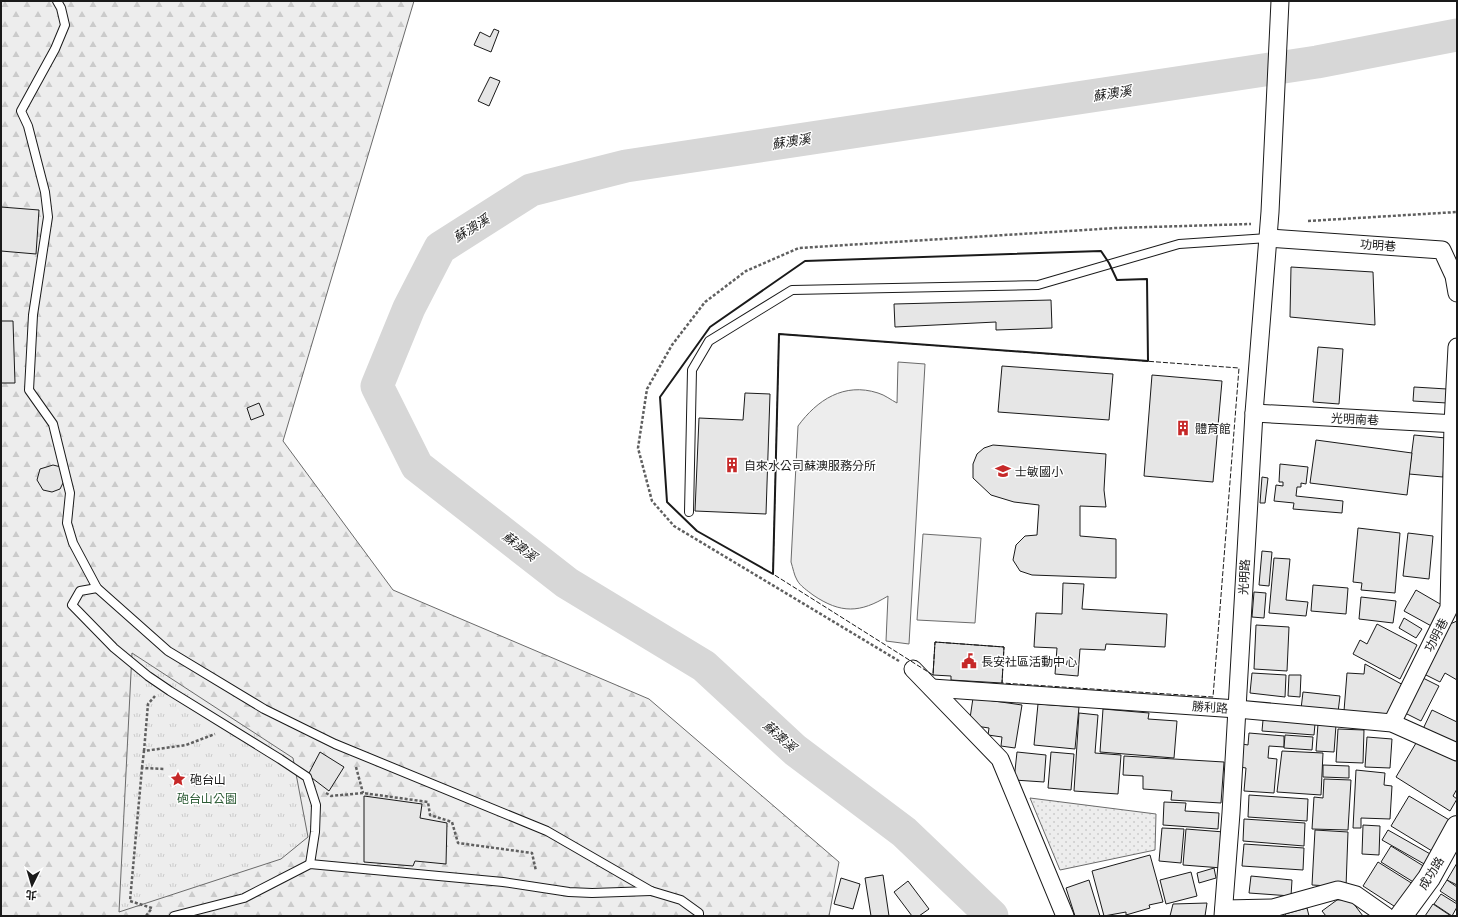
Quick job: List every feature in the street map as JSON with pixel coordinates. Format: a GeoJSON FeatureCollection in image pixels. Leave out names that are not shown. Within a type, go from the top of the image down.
{"type":"FeatureCollection","features":[{"type":"Feature","properties":{"kind":"street","name":"光明路"},"geometry":{"type":"LineString","coordinates":[[1223,912],[1237,709],[1254,413],[1269,225],[1280,1]]}},
{"type":"Feature","properties":{"kind":"street","name":"功明巷"},"geometry":{"type":"LineString","coordinates":[[1269,225],[1442,250],[1454,276],[1457,293]]}},
{"type":"Feature","properties":{"kind":"street","name":"功明巷"},"geometry":{"type":"LineString","coordinates":[[1392,723],[1453,610],[1457,347]]}},
{"type":"Feature","properties":{"kind":"street","name":"光明南巷"},"geometry":{"type":"LineString","coordinates":[[1254,413],[1455,424]]}},
{"type":"Feature","properties":{"kind":"street"},"geometry":{"type":"LineString","coordinates":[[913,669],[1000,759],[1065,916]]}},
{"type":"Feature","properties":{"kind":"street","name":"勝利路"},"geometry":{"type":"LineString","coordinates":[[932,688],[1237,709],[1392,723],[1457,752]]}},
{"type":"Feature","properties":{"kind":"street","name":"成功路"},"geometry":{"type":"LineString","coordinates":[[1401,916],[1451,850],[1457,827]]}},
{"type":"Feature","properties":{"kind":"street"},"geometry":{"type":"LineString","coordinates":[[1223,912],[1273,908],[1338,890],[1356,895],[1386,916]]}},
{"type":"Feature","properties":{"kind":"lane"},"geometry":{"type":"LineString","coordinates":[[57,1],[61,8],[65,25],[55,49],[21,111],[28,126],[45,192],[48,217],[33,315],[29,390],[53,424],[70,493],[67,523],[73,544],[97,588],[168,651],[264,709],[353,751],[547,831],[651,891],[681,900],[699,914],[699,916]]}},
{"type":"Feature","properties":{"kind":"lane"},"geometry":{"type":"LineString","coordinates":[[689,512],[692,370],[709,341],[792,290],[1038,285],[1180,244],[1269,225]]}},
{"type":"Feature","properties":{"kind":"lane"},"geometry":{"type":"LineString","coordinates":[[97,588],[80,591],[72,605],[114,648],[163,686],[230,729],[280,758],[307,777],[316,805],[315,832],[310,864]]}},
{"type":"Feature","properties":{"kind":"lane"},"geometry":{"type":"LineString","coordinates":[[174,916],[244,898],[310,864],[503,882],[569,892],[592,893],[651,891]]}},
{"type":"Feature","properties":{"kind":"path"},"geometry":{"type":"LineString","coordinates":[[1303,222],[1457,212]]}},
{"type":"Feature","properties":{"kind":"path"},"geometry":{"type":"LineString","coordinates":[[913,669],[674,526],[652,501],[638,448],[647,390],[672,345],[705,302],[746,271],[799,248],[1116,228],[1235,223],[1269,225]]}},
{"type":"Feature","properties":{"kind":"path"},"geometry":{"type":"LineString","coordinates":[[146,916],[152,908],[130,901],[148,704],[163,686]]}},
{"type":"Feature","properties":{"kind":"path"},"geometry":{"type":"LineString","coordinates":[[144,751],[186,745],[230,729]]}},
{"type":"Feature","properties":{"kind":"path"},"geometry":{"type":"LineString","coordinates":[[353,751],[362,793]]}},
{"type":"Feature","properties":{"kind":"path"},"geometry":{"type":"LineString","coordinates":[[142,768],[165,769]]}},
{"type":"Feature","properties":{"kind":"path"},"geometry":{"type":"LineString","coordinates":[[310,783],[330,796],[362,793],[428,802],[430,815],[452,822],[458,844],[532,853],[536,871]]}},
{"type":"Feature","properties":{"kind":"green space"},"geometry":{"type":"Polygon","coordinates":[[[1,1],[414,1],[283,441],[393,590],[649,699],[839,862],[829,916],[1,916],[1,1]]]}},
{"type":"Feature","properties":{"kind":"green space"},"geometry":{"type":"Polygon","coordinates":[[[898,362],[925,364],[909,644],[886,641],[888,596],[878,602],[859,608],[850,609],[833,606],[813,595],[800,584],[795,576],[791,562],[798,426],[814,408],[823,401],[843,392],[866,390],[886,396],[897,403],[898,362]]]}},
{"type":"Feature","properties":{"kind":"green space"},"geometry":{"type":"Polygon","coordinates":[[[923,534],[981,538],[975,623],[917,620],[923,534]]]}},
{"type":"Feature","properties":{"kind":"green space","name":"砲台山公園"},"geometry":{"type":"Polygon","coordinates":[[[132,653],[293,758],[308,837],[281,859],[119,912],[132,653]]]}},
{"type":"Feature","properties":{"kind":"green space"},"geometry":{"type":"Polygon","coordinates":[[[1030,798],[1156,814],[1155,850],[1060,870],[1030,798]]]}},
{"type":"Feature","properties":{"kind":"building"},"geometry":{"type":"Polygon","coordinates":[[[494,29],[499,31],[491,52],[474,45],[480,32],[490,37],[494,29]]]}},
{"type":"Feature","properties":{"kind":"building"},"geometry":{"type":"Polygon","coordinates":[[[490,77],[500,81],[489,106],[478,101],[490,77]]]}},
{"type":"Feature","properties":{"kind":"building"},"geometry":{"type":"Polygon","coordinates":[[[1,207],[39,210],[36,254],[1,251],[1,207]]]}},
{"type":"Feature","properties":{"kind":"building"},"geometry":{"type":"Polygon","coordinates":[[[1291,267],[1373,272],[1375,325],[1290,317],[1291,267]]]}},
{"type":"Feature","properties":{"kind":"building"},"geometry":{"type":"Polygon","coordinates":[[[1051,300],[1052,328],[996,330],[996,322],[895,327],[894,304],[1051,300]]]}},
{"type":"Feature","properties":{"kind":"building"},"geometry":{"type":"Polygon","coordinates":[[[1,321],[13,321],[15,383],[1,383],[1,321]]]}},
{"type":"Feature","properties":{"kind":"building"},"geometry":{"type":"Polygon","coordinates":[[[1318,347],[1343,349],[1339,404],[1313,402],[1318,347]]]}},
{"type":"Feature","properties":{"kind":"building"},"geometry":{"type":"Polygon","coordinates":[[[1002,366],[1113,374],[1109,420],[998,412],[1002,366]]]}},
{"type":"Feature","properties":{"kind":"building","name":"體育館"},"geometry":{"type":"Polygon","coordinates":[[[1152,375],[1222,381],[1213,482],[1144,476],[1152,375]]]}},
{"type":"Feature","properties":{"kind":"building"},"geometry":{"type":"Polygon","coordinates":[[[1414,387],[1447,389],[1447,403],[1413,401],[1414,387]]]}},
{"type":"Feature","properties":{"kind":"building","name":"自來水公司蘇澳服務分所"},"geometry":{"type":"Polygon","coordinates":[[[745,393],[770,394],[766,514],[695,511],[699,418],[743,420],[745,393]]]}},
{"type":"Feature","properties":{"kind":"building"},"geometry":{"type":"Polygon","coordinates":[[[259,403],[264,415],[251,420],[247,408],[259,403]]]}},
{"type":"Feature","properties":{"kind":"building"},"geometry":{"type":"Polygon","coordinates":[[[1414,435],[1446,438],[1443,477],[1409,474],[1414,435]]]}},
{"type":"Feature","properties":{"kind":"building"},"geometry":{"type":"Polygon","coordinates":[[[1316,440],[1412,453],[1407,495],[1310,483],[1316,440]]]}},
{"type":"Feature","properties":{"kind":"building"},"geometry":{"type":"Polygon","coordinates":[[[993,445],[1106,454],[1104,490],[1106,507],[1080,506],[1080,536],[1116,539],[1116,578],[1032,575],[1020,571],[1013,560],[1016,545],[1025,536],[1037,535],[1039,505],[1014,502],[991,495],[973,478],[973,464],[977,454],[984,448],[993,445]]]}},
{"type":"Feature","properties":{"kind":"building"},"geometry":{"type":"Polygon","coordinates":[[[1280,464],[1308,467],[1306,484],[1301,483],[1301,487],[1297,487],[1296,496],[1343,501],[1342,513],[1293,509],[1294,503],[1274,501],[1276,485],[1283,486],[1283,482],[1279,482],[1280,464]]]}},
{"type":"Feature","properties":{"kind":"building"},"geometry":{"type":"Polygon","coordinates":[[[53,465],[61,467],[64,481],[60,489],[52,492],[43,490],[37,480],[40,469],[53,465]]]}},
{"type":"Feature","properties":{"kind":"building"},"geometry":{"type":"Polygon","coordinates":[[[1262,477],[1268,478],[1265,503],[1260,503],[1262,477]]]}},
{"type":"Feature","properties":{"kind":"building"},"geometry":{"type":"Polygon","coordinates":[[[1358,528],[1400,533],[1395,593],[1361,590],[1362,583],[1353,582],[1358,528]]]}},
{"type":"Feature","properties":{"kind":"building"},"geometry":{"type":"Polygon","coordinates":[[[1408,533],[1433,536],[1429,579],[1403,576],[1408,533]]]}},
{"type":"Feature","properties":{"kind":"building"},"geometry":{"type":"Polygon","coordinates":[[[1262,551],[1272,552],[1269,586],[1259,585],[1262,551]]]}},
{"type":"Feature","properties":{"kind":"building"},"geometry":{"type":"Polygon","coordinates":[[[1274,558],[1290,559],[1286,600],[1308,602],[1306,616],[1269,613],[1274,558]]]}},
{"type":"Feature","properties":{"kind":"building"},"geometry":{"type":"Polygon","coordinates":[[[1063,583],[1084,584],[1082,609],[1167,614],[1165,647],[1106,644],[1105,650],[1080,649],[1078,676],[1055,674],[1057,648],[1034,647],[1036,613],[1062,614],[1063,583]]]}},
{"type":"Feature","properties":{"kind":"building"},"geometry":{"type":"Polygon","coordinates":[[[1313,585],[1348,588],[1346,614],[1311,611],[1313,585]]]}},
{"type":"Feature","properties":{"kind":"building"},"geometry":{"type":"Polygon","coordinates":[[[1416,590],[1447,608],[1435,628],[1404,611],[1416,590]]]}},
{"type":"Feature","properties":{"kind":"building"},"geometry":{"type":"Polygon","coordinates":[[[1254,592],[1266,593],[1264,618],[1252,617],[1254,592]]]}},
{"type":"Feature","properties":{"kind":"building"},"geometry":{"type":"Polygon","coordinates":[[[1361,597],[1396,601],[1393,623],[1359,619],[1361,597]]]}},
{"type":"Feature","properties":{"kind":"building"},"geometry":{"type":"Polygon","coordinates":[[[1404,618],[1422,629],[1416,638],[1399,628],[1404,618]]]}},
{"type":"Feature","properties":{"kind":"building"},"geometry":{"type":"Polygon","coordinates":[[[1457,621],[1457,680],[1445,673],[1440,682],[1424,674],[1450,624],[1457,621]]]}},
{"type":"Feature","properties":{"kind":"building"},"geometry":{"type":"Polygon","coordinates":[[[1377,624],[1417,645],[1400,679],[1353,654],[1360,640],[1367,644],[1377,624]]]}},
{"type":"Feature","properties":{"kind":"building"},"geometry":{"type":"Polygon","coordinates":[[[1256,625],[1289,627],[1287,671],[1254,669],[1256,625]]]}},
{"type":"Feature","properties":{"kind":"building","name":"長安社區活動中心"},"geometry":{"type":"Polygon","coordinates":[[[935,642],[1004,647],[1002,683],[951,680],[951,676],[933,675],[935,642]]]}},
{"type":"Feature","properties":{"kind":"building"},"geometry":{"type":"Polygon","coordinates":[[[1365,664],[1405,686],[1390,714],[1344,711],[1347,673],[1364,674],[1365,664]]]}},
{"type":"Feature","properties":{"kind":"building"},"geometry":{"type":"Polygon","coordinates":[[[1252,673],[1286,675],[1285,697],[1250,693],[1252,673]]]}},
{"type":"Feature","properties":{"kind":"building"},"geometry":{"type":"Polygon","coordinates":[[[1289,675],[1301,675],[1300,697],[1288,696],[1289,675]]]}},
{"type":"Feature","properties":{"kind":"building"},"geometry":{"type":"Polygon","coordinates":[[[1421,677],[1439,686],[1421,721],[1403,712],[1421,677]]]}},
{"type":"Feature","properties":{"kind":"building"},"geometry":{"type":"Polygon","coordinates":[[[1303,692],[1340,696],[1338,712],[1301,709],[1303,692]]]}},
{"type":"Feature","properties":{"kind":"building"},"geometry":{"type":"Polygon","coordinates":[[[973,698],[1022,705],[1015,748],[1001,746],[1002,737],[988,735],[989,728],[969,725],[973,698]]]}},
{"type":"Feature","properties":{"kind":"building"},"geometry":{"type":"Polygon","coordinates":[[[1038,704],[1079,707],[1075,749],[1034,745],[1038,704]]]}},
{"type":"Feature","properties":{"kind":"building"},"geometry":{"type":"Polygon","coordinates":[[[1103,709],[1149,713],[1148,719],[1177,721],[1174,758],[1100,752],[1103,709]]]}},
{"type":"Feature","properties":{"kind":"building"},"geometry":{"type":"Polygon","coordinates":[[[1432,710],[1457,722],[1457,744],[1423,729],[1432,710]]]}},
{"type":"Feature","properties":{"kind":"building"},"geometry":{"type":"Polygon","coordinates":[[[1079,713],[1098,715],[1095,753],[1121,755],[1118,794],[1074,791],[1079,713]]]}},
{"type":"Feature","properties":{"kind":"building"},"geometry":{"type":"Polygon","coordinates":[[[1263,720],[1315,724],[1314,735],[1262,731],[1263,720]]]}},
{"type":"Feature","properties":{"kind":"building"},"geometry":{"type":"Polygon","coordinates":[[[1318,724],[1336,725],[1334,752],[1316,751],[1318,724]]]}},
{"type":"Feature","properties":{"kind":"building"},"geometry":{"type":"Polygon","coordinates":[[[1338,729],[1364,730],[1363,763],[1336,762],[1338,729]]]}},
{"type":"Feature","properties":{"kind":"building"},"geometry":{"type":"Polygon","coordinates":[[[1249,733],[1284,736],[1284,747],[1269,746],[1268,758],[1277,759],[1274,793],[1244,791],[1246,768],[1240,767],[1242,744],[1248,745],[1249,733]]]}},
{"type":"Feature","properties":{"kind":"building"},"geometry":{"type":"Polygon","coordinates":[[[1285,735],[1313,737],[1312,750],[1284,748],[1285,735]]]}},
{"type":"Feature","properties":{"kind":"building"},"geometry":{"type":"Polygon","coordinates":[[[1367,737],[1392,739],[1390,768],[1365,767],[1367,737]]]}},
{"type":"Feature","properties":{"kind":"building"},"geometry":{"type":"Polygon","coordinates":[[[1419,738],[1457,761],[1457,789],[1453,796],[1457,799],[1450,811],[1396,777],[1419,738]]]}},
{"type":"Feature","properties":{"kind":"building"},"geometry":{"type":"Polygon","coordinates":[[[1282,751],[1323,753],[1321,795],[1277,792],[1282,751]]]}},
{"type":"Feature","properties":{"kind":"building"},"geometry":{"type":"Polygon","coordinates":[[[320,752],[344,767],[329,791],[308,775],[320,752]]]}},
{"type":"Feature","properties":{"kind":"building"},"geometry":{"type":"Polygon","coordinates":[[[1017,752],[1046,755],[1044,782],[1014,780],[1017,752]]]}},
{"type":"Feature","properties":{"kind":"building"},"geometry":{"type":"Polygon","coordinates":[[[1051,752],[1074,754],[1071,790],[1048,788],[1051,752]]]}},
{"type":"Feature","properties":{"kind":"building"},"geometry":{"type":"Polygon","coordinates":[[[1124,756],[1224,762],[1221,803],[1171,800],[1172,791],[1143,789],[1143,776],[1123,775],[1124,756]]]}},
{"type":"Feature","properties":{"kind":"building"},"geometry":{"type":"Polygon","coordinates":[[[1323,765],[1349,766],[1349,778],[1323,777],[1323,765]]]}},
{"type":"Feature","properties":{"kind":"building"},"geometry":{"type":"Polygon","coordinates":[[[1356,770],[1385,773],[1384,785],[1392,786],[1390,819],[1361,818],[1361,828],[1353,828],[1356,770]]]}},
{"type":"Feature","properties":{"kind":"building"},"geometry":{"type":"Polygon","coordinates":[[[1324,779],[1351,780],[1348,830],[1312,829],[1314,797],[1323,798],[1324,779]]]}},
{"type":"Feature","properties":{"kind":"building"},"geometry":{"type":"Polygon","coordinates":[[[1249,795],[1308,799],[1307,821],[1248,817],[1249,795]]]}},
{"type":"Feature","properties":{"kind":"building"},"geometry":{"type":"Polygon","coordinates":[[[364,796],[422,804],[420,818],[447,823],[446,864],[415,861],[413,866],[364,862],[364,796]]]}},
{"type":"Feature","properties":{"kind":"building"},"geometry":{"type":"Polygon","coordinates":[[[1409,796],[1451,821],[1432,851],[1391,826],[1409,796]]]}},
{"type":"Feature","properties":{"kind":"building"},"geometry":{"type":"Polygon","coordinates":[[[1164,802],[1186,803],[1185,811],[1219,813],[1218,829],[1163,825],[1164,802]]]}},
{"type":"Feature","properties":{"kind":"building"},"geometry":{"type":"Polygon","coordinates":[[[1244,819],[1305,823],[1304,846],[1243,841],[1244,819]]]}},
{"type":"Feature","properties":{"kind":"building"},"geometry":{"type":"Polygon","coordinates":[[[1363,825],[1380,826],[1379,855],[1362,854],[1363,825]]]}},
{"type":"Feature","properties":{"kind":"building"},"geometry":{"type":"Polygon","coordinates":[[[1162,828],[1184,829],[1181,863],[1159,861],[1162,828]]]}},
{"type":"Feature","properties":{"kind":"building"},"geometry":{"type":"Polygon","coordinates":[[[1186,829],[1224,832],[1222,868],[1183,865],[1186,829]]]}},
{"type":"Feature","properties":{"kind":"building"},"geometry":{"type":"Polygon","coordinates":[[[1315,830],[1348,832],[1346,887],[1312,885],[1315,830]]]}},
{"type":"Feature","properties":{"kind":"building"},"geometry":{"type":"Polygon","coordinates":[[[1388,830],[1432,855],[1426,865],[1382,840],[1388,830]]]}},
{"type":"Feature","properties":{"kind":"building"},"geometry":{"type":"Polygon","coordinates":[[[1244,844],[1304,848],[1303,870],[1242,866],[1244,844]]]}},
{"type":"Feature","properties":{"kind":"building"},"geometry":{"type":"Polygon","coordinates":[[[1391,846],[1425,867],[1415,883],[1381,862],[1391,846]]]}},
{"type":"Feature","properties":{"kind":"building"},"geometry":{"type":"Polygon","coordinates":[[[1150,855],[1163,902],[1149,905],[1150,908],[1126,915],[1126,912],[1104,916],[1092,871],[1150,855]]]}},
{"type":"Feature","properties":{"kind":"building"},"geometry":{"type":"Polygon","coordinates":[[[1378,862],[1413,884],[1397,908],[1363,886],[1378,862]]]}},
{"type":"Feature","properties":{"kind":"building"},"geometry":{"type":"Polygon","coordinates":[[[1457,863],[1457,885],[1447,880],[1457,863]]]}},
{"type":"Feature","properties":{"kind":"building"},"geometry":{"type":"Polygon","coordinates":[[[1214,868],[1216,878],[1199,883],[1197,873],[1214,868]]]}},
{"type":"Feature","properties":{"kind":"building"},"geometry":{"type":"Polygon","coordinates":[[[1191,872],[1197,896],[1166,904],[1160,880],[1191,872]]]}},
{"type":"Feature","properties":{"kind":"building"},"geometry":{"type":"Polygon","coordinates":[[[883,875],[889,916],[871,916],[865,878],[883,875]]]}},
{"type":"Feature","properties":{"kind":"building"},"geometry":{"type":"Polygon","coordinates":[[[1251,876],[1292,880],[1291,896],[1249,893],[1251,876]]]}},
{"type":"Feature","properties":{"kind":"building"},"geometry":{"type":"Polygon","coordinates":[[[841,878],[860,884],[853,909],[834,904],[841,878]]]}},
{"type":"Feature","properties":{"kind":"building"},"geometry":{"type":"Polygon","coordinates":[[[1089,880],[1100,916],[1075,916],[1066,888],[1089,880]]]}},
{"type":"Feature","properties":{"kind":"building"},"geometry":{"type":"Polygon","coordinates":[[[1447,880],[1457,887],[1457,902],[1440,891],[1447,880]]]}},
{"type":"Feature","properties":{"kind":"building"},"geometry":{"type":"Polygon","coordinates":[[[908,881],[929,909],[919,916],[912,916],[894,892],[908,881]]]}},
{"type":"Feature","properties":{"kind":"building"},"geometry":{"type":"Polygon","coordinates":[[[1441,894],[1457,904],[1452,916],[1434,904],[1441,894]]]}},
{"type":"Feature","properties":{"kind":"building"},"geometry":{"type":"Polygon","coordinates":[[[1350,899],[1363,916],[1326,916],[1322,911],[1337,900],[1350,899]]]}},
{"type":"Feature","properties":{"kind":"building"},"geometry":{"type":"Polygon","coordinates":[[[1207,903],[1205,916],[1170,916],[1173,904],[1207,903]]]}},
{"type":"Feature","properties":{"kind":"building"},"geometry":{"type":"Polygon","coordinates":[[[1433,904],[1451,916],[1425,916],[1433,904]]]}},
{"type":"Feature","properties":{"kind":"building"},"geometry":{"type":"Polygon","coordinates":[[[1307,908],[1309,916],[1286,916],[1285,914],[1307,908]]]}},
{"type":"Feature","properties":{"kind":"waterway","name":"蘇澳溪"},"geometry":{"type":"LineString","coordinates":[[992,916],[904,832],[795,750],[704,666],[567,583],[417,466],[377,386],[409,308],[440,248],[531,190],[626,166],[1317,62],[1457,35]]}},
{"type":"Feature","properties":{"kind":"fence"},"geometry":{"type":"LineString","coordinates":[[779,334],[1239,368],[1213,697],[1002,683],[1004,647],[935,642],[933,675],[773,574],[779,334]]}},
{"type":"Feature","properties":{"kind":"wall"},"geometry":{"type":"LineString","coordinates":[[1101,251],[1109,263],[1117,280],[1147,279],[1148,361],[779,334],[773,574],[697,531],[667,502],[660,397],[710,327],[805,261],[1101,251]]}},
{"type":"Feature","properties":{"kind":"place","name":"體育館"},"geometry":{"type":"Point","coordinates":[1183,428]}},
{"type":"Feature","properties":{"kind":"place","name":"自來水公司蘇澳服務分所"},"geometry":{"type":"Point","coordinates":[732,465]}},
{"type":"Feature","properties":{"kind":"place","name":"士敏國小"},"geometry":{"type":"Point","coordinates":[1003,471]}},
{"type":"Feature","properties":{"kind":"place","name":"長安社區活動中心"},"geometry":{"type":"Point","coordinates":[969,661]}},
{"type":"Feature","properties":{"kind":"place","name":"砲台山"},"geometry":{"type":"Point","coordinates":[178,779]}}]}
